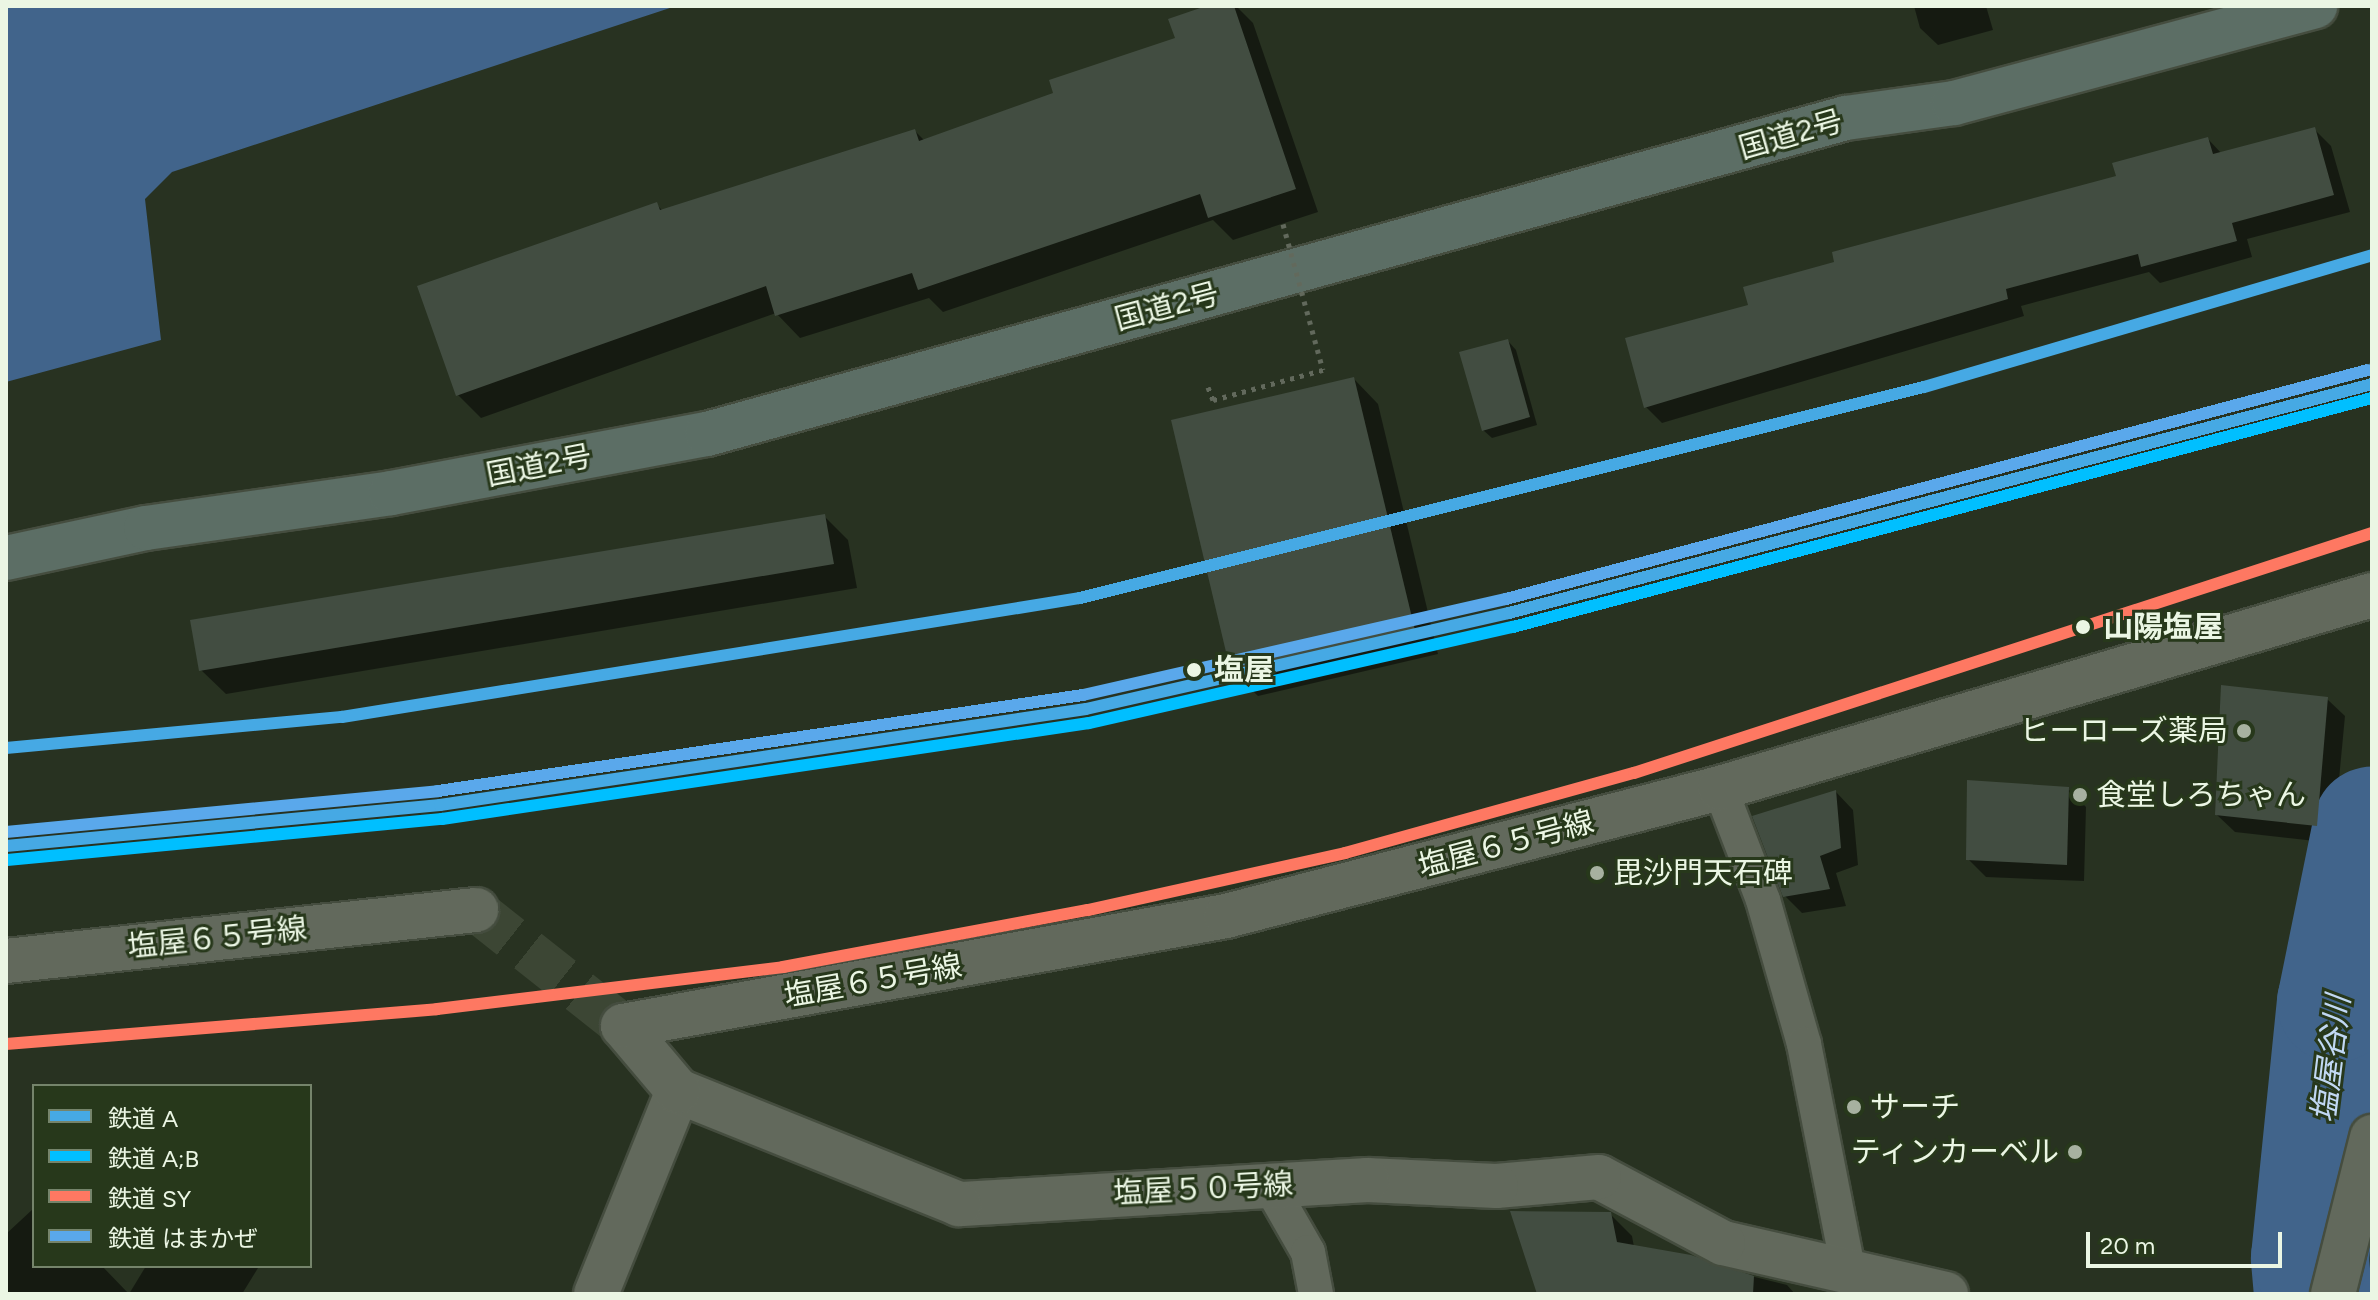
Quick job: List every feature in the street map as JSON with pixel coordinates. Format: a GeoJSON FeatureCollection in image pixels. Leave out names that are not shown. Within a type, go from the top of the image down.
{"type":"FeatureCollection","features":[{"type":"Feature","properties":{"kind":"highway","name":"国道2号"},"geometry":{"type":"LineString","coordinates":[[6,558],[146,528],[391,493],[707,434],[1846,118],[1954,103],[2315,6]]}},
{"type":"Feature","properties":{"kind":"street","name":"塩屋６５号線"},"geometry":{"type":"LineString","coordinates":[[678,1091],[623,1026],[1226,916],[1720,788],[2364,597]]}},
{"type":"Feature","properties":{"kind":"street","name":"塩屋６５号線"},"geometry":{"type":"LineString","coordinates":[[6,961],[476,910]]}},
{"type":"Feature","properties":{"kind":"street","name":"塩屋５０号線"},"geometry":{"type":"LineString","coordinates":[[678,1091],[959,1204],[1269,1184],[1367,1180],[1496,1186],[1599,1177],[1723,1243],[1848,1269],[1946,1294]]}},
{"type":"Feature","properties":{"kind":"street"},"geometry":{"type":"LineString","coordinates":[[596,1294],[678,1091]]}},
{"type":"Feature","properties":{"kind":"street"},"geometry":{"type":"LineString","coordinates":[[2333,1294],[2372,1137]]}},
{"type":"Feature","properties":{"kind":"lane"},"geometry":{"type":"LineString","coordinates":[[1720,788],[1763,900],[1804,1044],[1848,1269]]}},
{"type":"Feature","properties":{"kind":"lane"},"geometry":{"type":"LineString","coordinates":[[1269,1184],[1308,1252],[1316,1294]]}},
{"type":"Feature","properties":{"kind":"path"},"geometry":{"type":"LineString","coordinates":[[1208,387],[1213,400],[1323,370],[1283,224]]}},
{"type":"Feature","properties":{"kind":"water"},"geometry":{"type":"Polygon","coordinates":[[[6,6],[676,6],[172,172],[145,199],[161,340],[6,382],[6,6]]]}},
{"type":"Feature","properties":{"kind":"building"},"geometry":{"type":"Polygon","coordinates":[[[1206,6],[1234,6],[1296,189],[1208,218],[1200,194],[918,290],[912,273],[775,316],[766,286],[456,396],[417,286],[657,202],[660,210],[915,129],[919,141],[1053,93],[1049,80],[1175,38],[1168,19],[1206,6]]]}},
{"type":"Feature","properties":{"kind":"building"},"geometry":{"type":"Polygon","coordinates":[[[2315,127],[2334,195],[2232,223],[2237,241],[2141,267],[2138,254],[2006,289],[2008,299],[1644,408],[1625,338],[1748,305],[1743,287],[1834,262],[1832,252],[2116,176],[2112,163],[2208,137],[2213,154],[2315,127]]]}},
{"type":"Feature","properties":{"kind":"building"},"geometry":{"type":"Polygon","coordinates":[[[1508,339],[1530,417],[1482,431],[1459,352],[1508,339]]]}},
{"type":"Feature","properties":{"kind":"building"},"geometry":{"type":"Polygon","coordinates":[[[1354,377],[1415,630],[1231,673],[1171,420],[1354,377]]]}},
{"type":"Feature","properties":{"kind":"building"},"geometry":{"type":"Polygon","coordinates":[[[825,514],[834,564],[199,671],[190,620],[825,514]]]}},
{"type":"Feature","properties":{"kind":"building"},"geometry":{"type":"Polygon","coordinates":[[[2221,685],[2328,697],[2317,826],[2215,815],[2221,685]]]}},
{"type":"Feature","properties":{"kind":"building"},"geometry":{"type":"Polygon","coordinates":[[[1967,780],[2069,787],[2067,865],[1966,860],[1967,780]]]}},
{"type":"Feature","properties":{"kind":"building"},"geometry":{"type":"Polygon","coordinates":[[[1836,790],[1841,848],[1820,856],[1830,889],[1783,897],[1752,816],[1836,790]]]}},
{"type":"Feature","properties":{"kind":"building"},"geometry":{"type":"Polygon","coordinates":[[[1510,1211],[1611,1212],[1617,1242],[1691,1255],[1754,1276],[1753,1294],[1537,1294],[1510,1211]]]}},
{"type":"Feature","properties":{"kind":"waterway","name":"塩屋谷川"},"geometry":{"type":"LineString","coordinates":[[2313,1294],[2310,1258],[2336,1003],[2372,826]]}},
{"type":"Feature","properties":{"kind":"tunnel"},"geometry":{"type":"LineString","coordinates":[[476,910],[623,1026]]}},
{"type":"Feature","properties":{"kind":"rail line","name":"A"},"geometry":{"type":"LineString","coordinates":[[6,748],[342,717],[1080,598],[1924,387],[2372,255]]}},
{"type":"Feature","properties":{"kind":"rail line","name":"はまかぜ"},"geometry":{"type":"LineString","coordinates":[[6,832],[438,791],[1083,695],[1506,599],[2368,370]]}},
{"type":"Feature","properties":{"kind":"rail line","name":"A"},"geometry":{"type":"LineString","coordinates":[[6,846],[440,805],[1086,709],[1509,613],[2372,384]]}},
{"type":"Feature","properties":{"kind":"rail line","name":"A;B"},"geometry":{"type":"LineString","coordinates":[[7,860],[442,819],[1089,723],[1513,627],[2372,398]]}},
{"type":"Feature","properties":{"kind":"rail line","name":"SY"},"geometry":{"type":"LineString","coordinates":[[6,1044],[437,1009],[783,967],[1088,910],[1345,853],[1634,773],[2372,533]]}},
{"type":"Feature","properties":{"kind":"place","name":"山陽塩屋"},"geometry":{"type":"Point","coordinates":[2083,627]}},
{"type":"Feature","properties":{"kind":"place","name":"塩屋"},"geometry":{"type":"Point","coordinates":[1194,670]}},
{"type":"Feature","properties":{"kind":"place","name":"ヒーローズ薬局"},"geometry":{"type":"Point","coordinates":[2244,731]}},
{"type":"Feature","properties":{"kind":"place","name":"食堂しろちゃん"},"geometry":{"type":"Point","coordinates":[2080,795]}},
{"type":"Feature","properties":{"kind":"place","name":"毘沙門天石碑"},"geometry":{"type":"Point","coordinates":[1597,873]}},
{"type":"Feature","properties":{"kind":"place","name":"サーチ"},"geometry":{"type":"Point","coordinates":[1854,1107]}},
{"type":"Feature","properties":{"kind":"place","name":"ティンカーベル"},"geometry":{"type":"Point","coordinates":[2075,1152]}}]}
